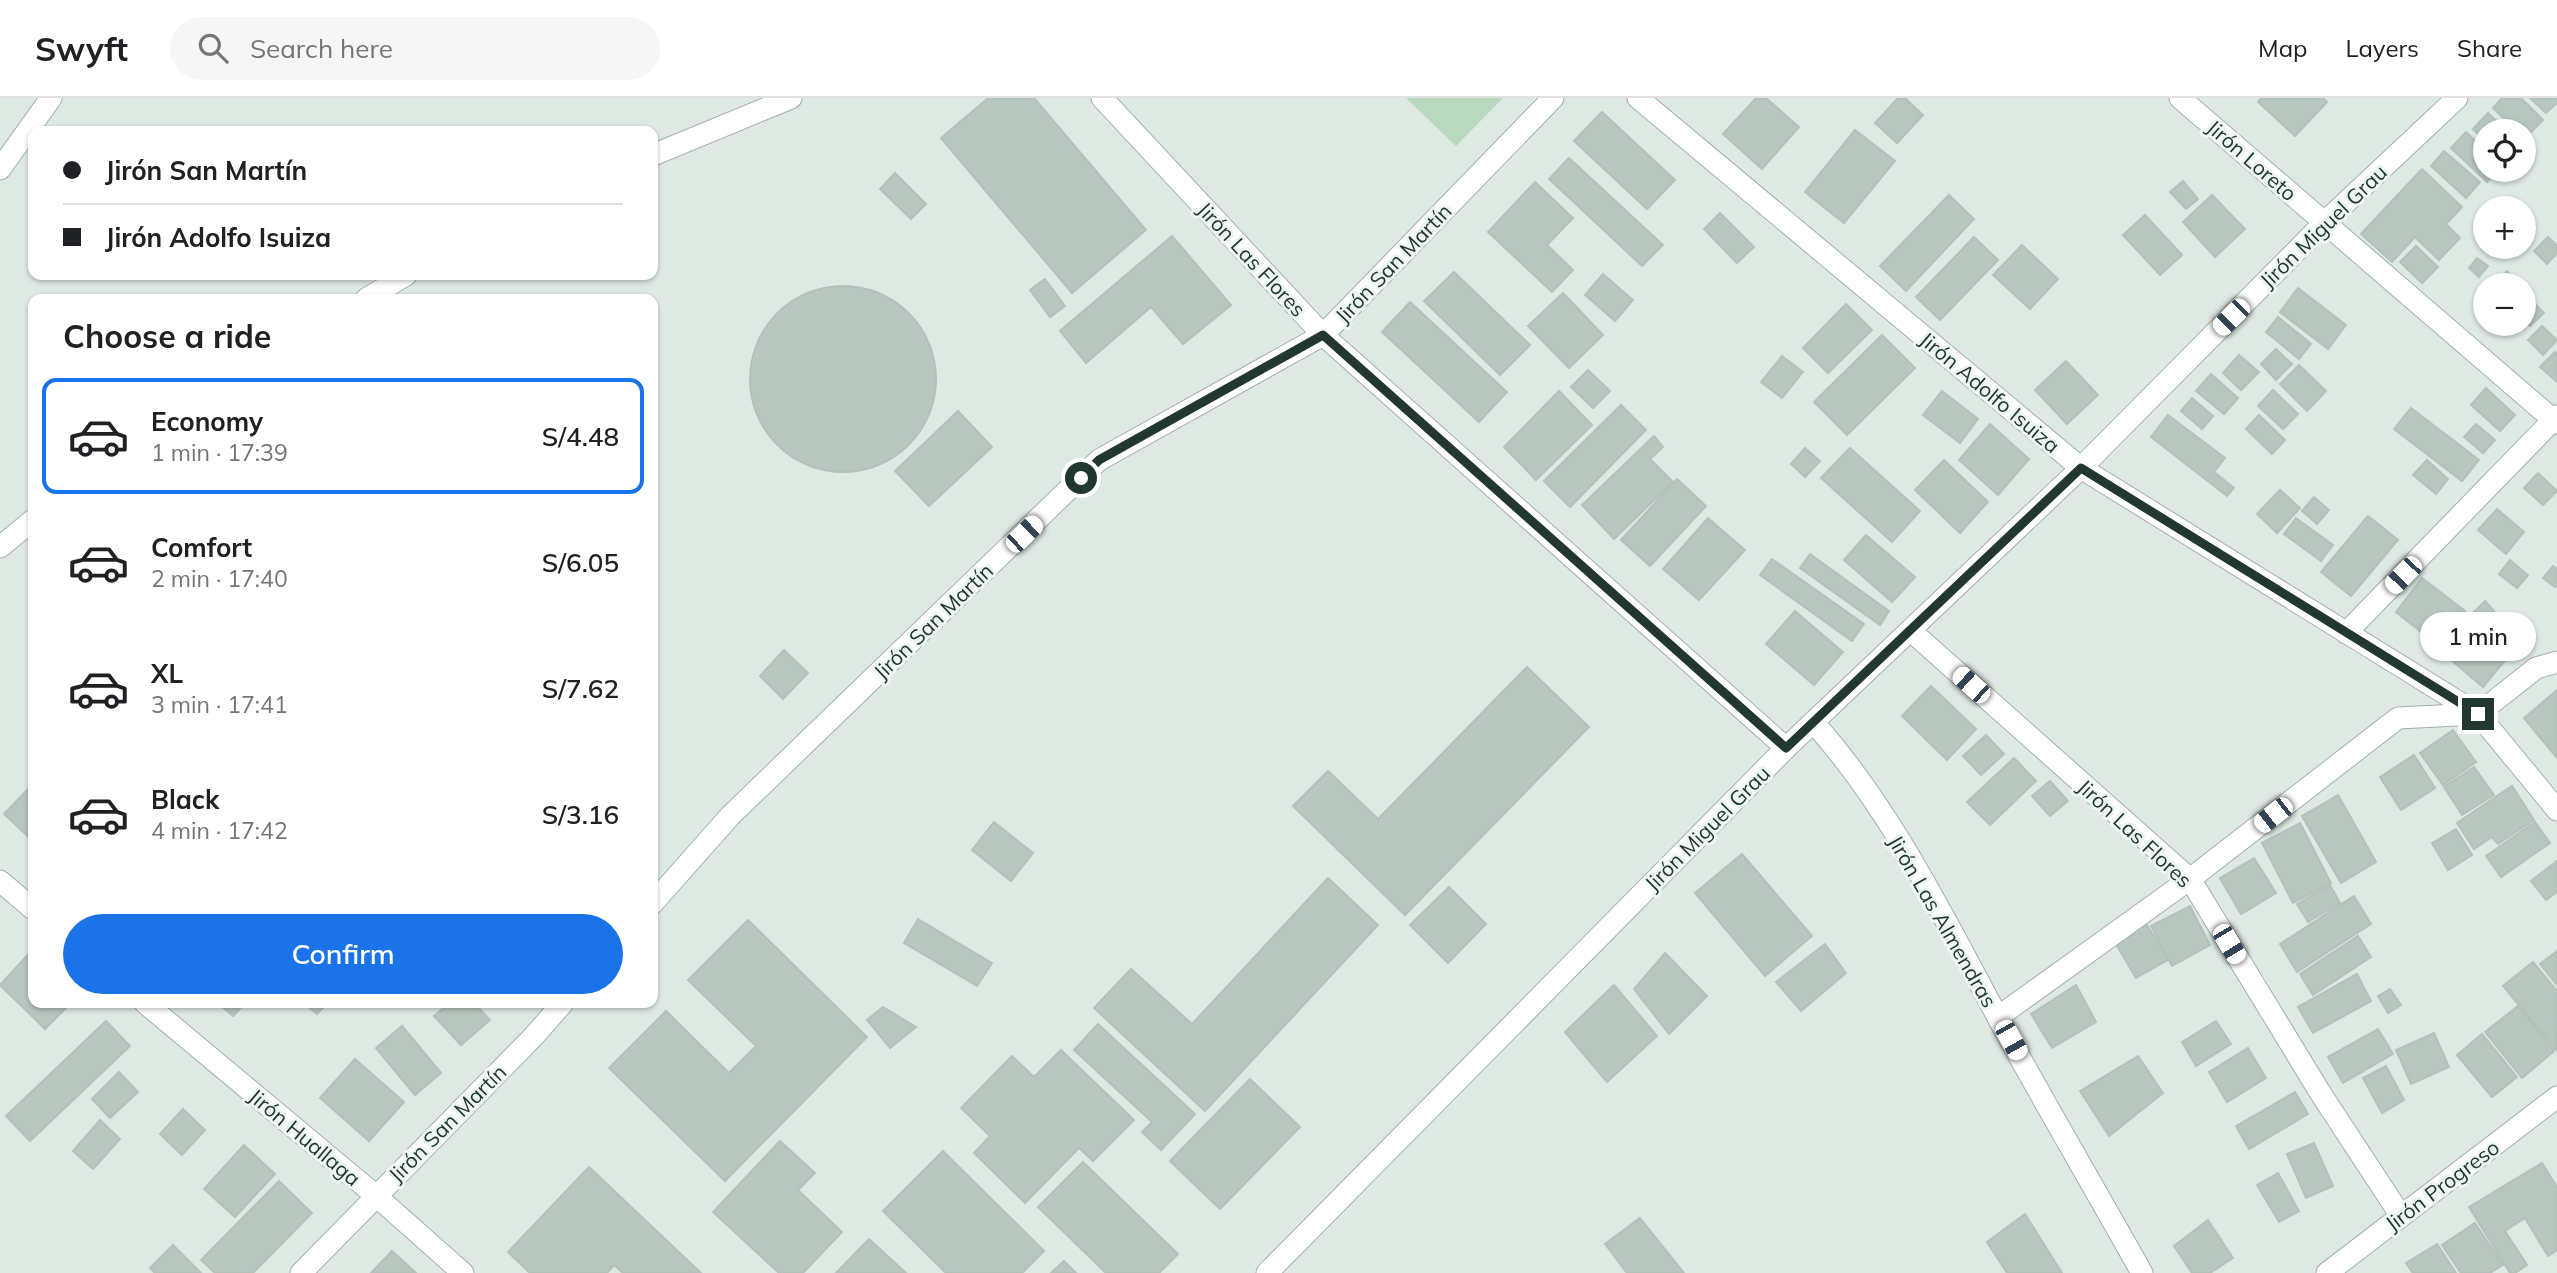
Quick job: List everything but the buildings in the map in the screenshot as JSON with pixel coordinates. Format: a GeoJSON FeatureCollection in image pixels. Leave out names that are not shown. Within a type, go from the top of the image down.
{"type":"FeatureCollection","features":[{"type":"Feature","properties":{"kind":"street"},"geometry":{"type":"LineString","coordinates":[[31,126],[51,98]]}},
{"type":"Feature","properties":{"kind":"street"},"geometry":{"type":"LineString","coordinates":[[658,153],[791,98]]}},
{"type":"Feature","properties":{"kind":"street","name":"Jirón Las Flores"},"geometry":{"type":"LineString","coordinates":[[1102,98],[1323,335],[1786,748]]}},
{"type":"Feature","properties":{"kind":"street","name":"Jirón San Martín"},"geometry":{"type":"LineString","coordinates":[[658,897],[730,816],[1099,460],[1323,335],[1553,98]]}},
{"type":"Feature","properties":{"kind":"street","name":"Jirón Adolfo Isuiza"},"geometry":{"type":"LineString","coordinates":[[1638,98],[2081,468],[2478,714],[2557,810]]}},
{"type":"Feature","properties":{"kind":"street","name":"Jirón Loreto"},"geometry":{"type":"LineString","coordinates":[[2180,98],[2556,420]]}},
{"type":"Feature","properties":{"kind":"street","name":"Jirón Miguel Grau"},"geometry":{"type":"LineString","coordinates":[[1267,1273],[1786,748],[2081,468],[2324,223],[2456,98]]}},
{"type":"Feature","properties":{"kind":"street"},"geometry":{"type":"LineString","coordinates":[[0,169],[28,130]]}},
{"type":"Feature","properties":{"kind":"street"},"geometry":{"type":"LineString","coordinates":[[375,294],[398,280]]}},
{"type":"Feature","properties":{"kind":"street"},"geometry":{"type":"LineString","coordinates":[[2347,633],[2556,420]]}},
{"type":"Feature","properties":{"kind":"street"},"geometry":{"type":"LineString","coordinates":[[0,547],[28,524]]}},
{"type":"Feature","properties":{"kind":"street","name":"Jirón Las Flores"},"geometry":{"type":"LineString","coordinates":[[1911,631],[2190,879],[2321,1094],[2401,1216]]}},
{"type":"Feature","properties":{"kind":"street"},"geometry":{"type":"LineString","coordinates":[[1998,1017],[2190,879],[2398,718],[2478,714],[2536,668],[2557,662]]}},
{"type":"Feature","properties":{"kind":"street","name":"Jirón Las Almendras"},"geometry":{"type":"LineString","coordinates":[[1814,723],[1838,750],[1924,879],[2142,1273]]}},
{"type":"Feature","properties":{"kind":"street"},"geometry":{"type":"LineString","coordinates":[[0,881],[28,905]]}},
{"type":"Feature","properties":{"kind":"street","name":"Jirón Huallaga"},"geometry":{"type":"LineString","coordinates":[[151,1008],[375,1195],[463,1273]]}},
{"type":"Feature","properties":{"kind":"street","name":"Jirón San Martín"},"geometry":{"type":"LineString","coordinates":[[301,1273],[559,1008]]}},
{"type":"Feature","properties":{"kind":"street","name":"Jirón Progreso"},"geometry":{"type":"LineString","coordinates":[[2327,1273],[2557,1097]]}},
{"type":"Feature","properties":{"kind":"green space"},"geometry":{"type":"Polygon","coordinates":[[[1406,98],[1503,98],[1456,146],[1406,98]]]}},
{"type":"Feature","properties":{"kind":"route"},"geometry":{"type":"LineString","coordinates":[[1081,478],[1099,460],[1323,335],[1786,748],[2081,468],[2478,714]]}}]}
